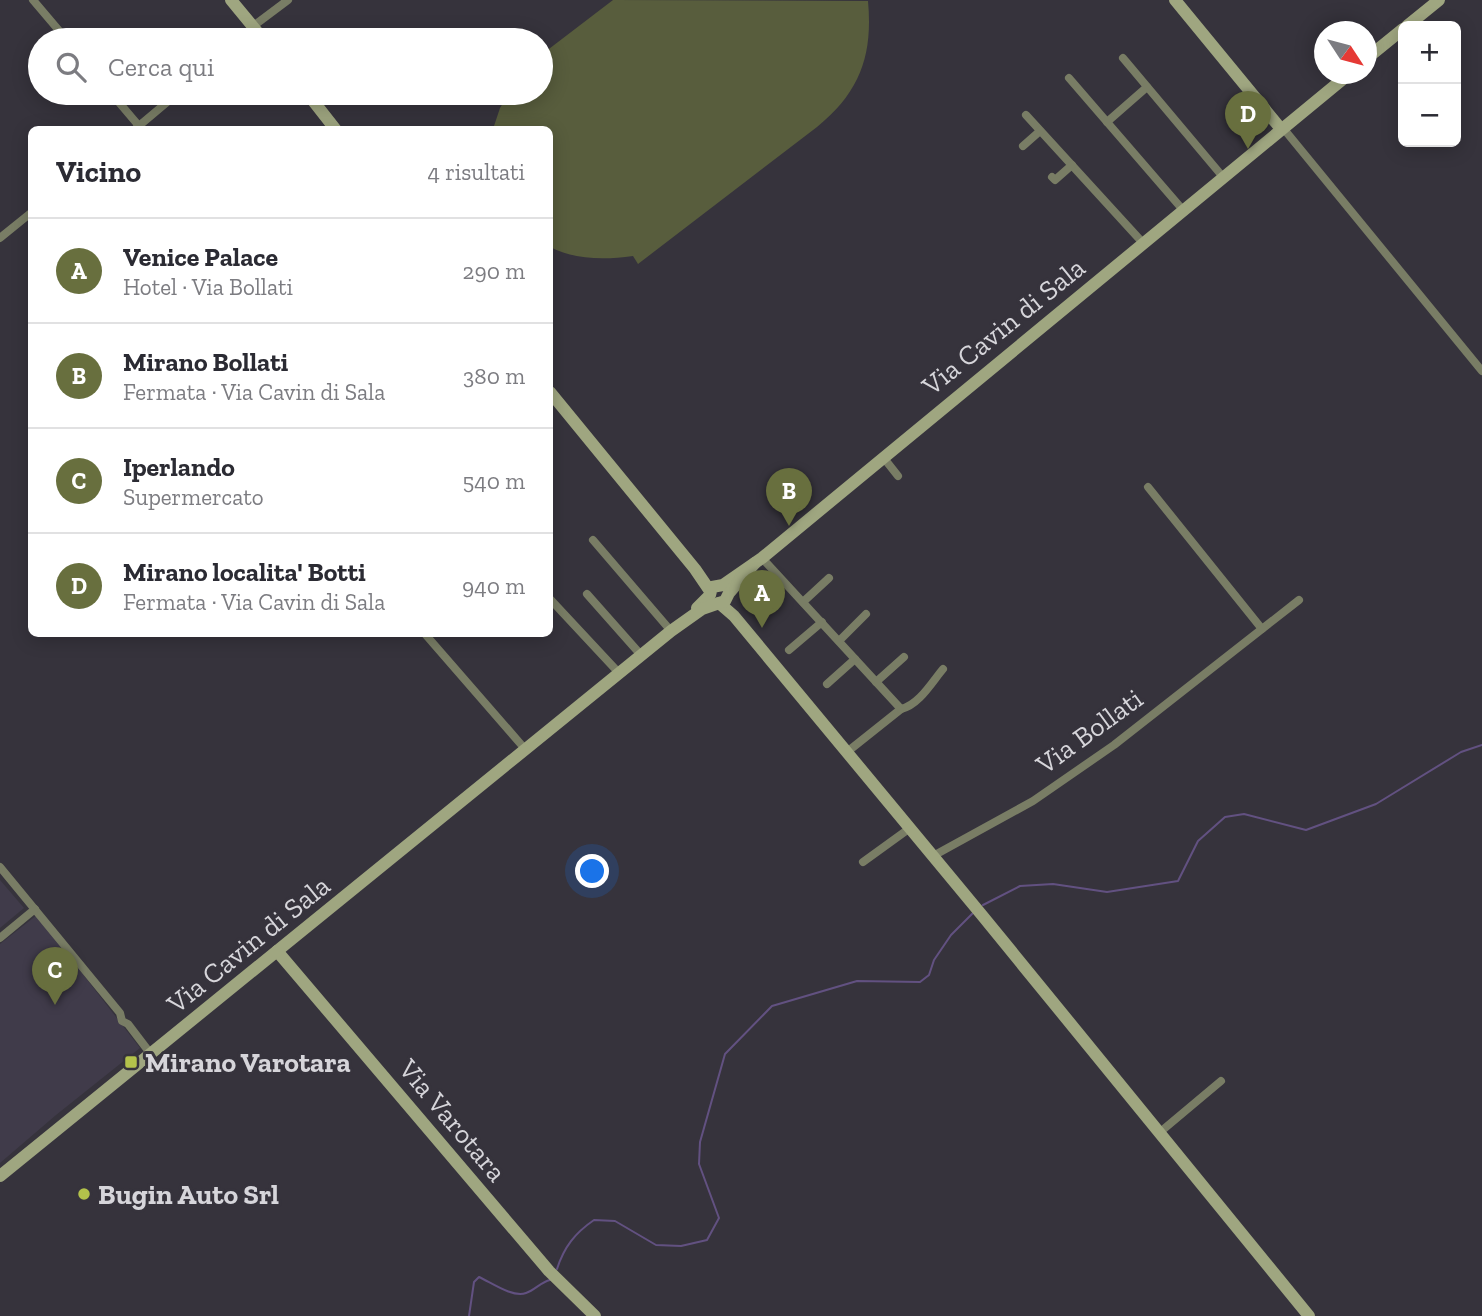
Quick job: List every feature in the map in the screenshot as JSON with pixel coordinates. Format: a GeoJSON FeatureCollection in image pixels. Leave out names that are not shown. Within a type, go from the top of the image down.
{"type":"FeatureCollection","features":[{"type":"Feature","properties":{"kind":"main road"},"geometry":{"type":"LineString","coordinates":[[231,0],[254,28]]}},
{"type":"Feature","properties":{"kind":"main road"},"geometry":{"type":"LineString","coordinates":[[1175,0],[1282,129]]}},
{"type":"Feature","properties":{"kind":"main road"},"geometry":{"type":"LineString","coordinates":[[1414,21],[1439,0]]}},
{"type":"Feature","properties":{"kind":"main road"},"geometry":{"type":"LineString","coordinates":[[1377,51],[1398,34]]}},
{"type":"Feature","properties":{"kind":"main road","name":"Via Cavin di Sala"},"geometry":{"type":"LineString","coordinates":[[0,1176],[719,594],[1337,84]]}},
{"type":"Feature","properties":{"kind":"main road"},"geometry":{"type":"LineString","coordinates":[[316,105],[333,126]]}},
{"type":"Feature","properties":{"kind":"main road"},"geometry":{"type":"LineString","coordinates":[[553,396],[695,569],[719,594],[734,616],[1309,1316]]}},
{"type":"Feature","properties":{"kind":"main road","name":"Via Varotara"},"geometry":{"type":"LineString","coordinates":[[277,951],[553,1275],[595,1316]]}},
{"type":"Feature","properties":{"kind":"street"},"geometry":{"type":"LineString","coordinates":[[33,0],[57,28]]}},
{"type":"Feature","properties":{"kind":"street"},"geometry":{"type":"LineString","coordinates":[[254,28],[288,0]]}},
{"type":"Feature","properties":{"kind":"street"},"geometry":{"type":"LineString","coordinates":[[1123,58],[1223,177]]}},
{"type":"Feature","properties":{"kind":"street"},"geometry":{"type":"LineString","coordinates":[[1069,78],[1183,210]]}},
{"type":"Feature","properties":{"kind":"street"},"geometry":{"type":"LineString","coordinates":[[1107,122],[1147,87]]}},
{"type":"Feature","properties":{"kind":"street"},"geometry":{"type":"LineString","coordinates":[[120,105],[135,126]]}},
{"type":"Feature","properties":{"kind":"street"},"geometry":{"type":"LineString","coordinates":[[138,126],[164,105]]}},
{"type":"Feature","properties":{"kind":"street"},"geometry":{"type":"LineString","coordinates":[[1026,115],[1143,243]]}},
{"type":"Feature","properties":{"kind":"street"},"geometry":{"type":"LineString","coordinates":[[1282,129],[1482,371]]}},
{"type":"Feature","properties":{"kind":"street"},"geometry":{"type":"LineString","coordinates":[[1023,146],[1040,131]]}},
{"type":"Feature","properties":{"kind":"street"},"geometry":{"type":"LineString","coordinates":[[1052,177],[1055,180],[1072,166]]}},
{"type":"Feature","properties":{"kind":"street"},"geometry":{"type":"LineString","coordinates":[[0,238],[28,215]]}},
{"type":"Feature","properties":{"kind":"street"},"geometry":{"type":"LineString","coordinates":[[883,457],[898,476]]}},
{"type":"Feature","properties":{"kind":"street"},"geometry":{"type":"LineString","coordinates":[[1148,487],[1262,629]]}},
{"type":"Feature","properties":{"kind":"street"},"geometry":{"type":"LineString","coordinates":[[593,540],[671,631]]}},
{"type":"Feature","properties":{"kind":"street"},"geometry":{"type":"LineString","coordinates":[[759,561],[803,602],[901,709]]}},
{"type":"Feature","properties":{"kind":"street"},"geometry":{"type":"LineString","coordinates":[[803,602],[829,578]]}},
{"type":"Feature","properties":{"kind":"street"},"geometry":{"type":"LineString","coordinates":[[587,594],[641,655]]}},
{"type":"Feature","properties":{"kind":"street","name":"Via Bollati"},"geometry":{"type":"LineString","coordinates":[[933,856],[1033,801],[1120,741],[1299,600]]}},
{"type":"Feature","properties":{"kind":"street"},"geometry":{"type":"LineString","coordinates":[[553,602],[619,673]]}},
{"type":"Feature","properties":{"kind":"street"},"geometry":{"type":"LineString","coordinates":[[839,641],[866,614]]}},
{"type":"Feature","properties":{"kind":"street"},"geometry":{"type":"LineString","coordinates":[[789,650],[822,622]]}},
{"type":"Feature","properties":{"kind":"street"},"geometry":{"type":"LineString","coordinates":[[428,637],[525,749]]}},
{"type":"Feature","properties":{"kind":"street"},"geometry":{"type":"LineString","coordinates":[[876,682],[904,657]]}},
{"type":"Feature","properties":{"kind":"street"},"geometry":{"type":"LineString","coordinates":[[827,684],[855,659]]}},
{"type":"Feature","properties":{"kind":"street"},"geometry":{"type":"LineString","coordinates":[[847,752],[901,709],[908,708],[943,669]]}},
{"type":"Feature","properties":{"kind":"street"},"geometry":{"type":"LineString","coordinates":[[863,862],[910,828]]}},
{"type":"Feature","properties":{"kind":"street"},"geometry":{"type":"LineString","coordinates":[[0,867],[147,1049]]}},
{"type":"Feature","properties":{"kind":"street"},"geometry":{"type":"LineString","coordinates":[[0,938],[36,909]]}},
{"type":"Feature","properties":{"kind":"street"},"geometry":{"type":"LineString","coordinates":[[1159,1133],[1221,1081]]}},
{"type":"Feature","properties":{"kind":"shaded area"},"geometry":{"type":"Polygon","coordinates":[[[0,880],[24,908],[0,928],[0,880]]]}},
{"type":"Feature","properties":{"kind":"shaded area"},"geometry":{"type":"Polygon","coordinates":[[[37,915],[140,1048],[0,1163],[0,944],[37,915]]]}},
{"type":"Feature","properties":{"kind":"green space"},"geometry":{"type":"Polygon","coordinates":[[[613,0],[868,1],[868,39],[860,71],[844,100],[832,114],[638,264],[633,256],[590,258],[553,248],[553,126],[494,126],[502,105],[553,105],[553,46],[613,0]]]}},
{"type":"Feature","properties":{"kind":"waterway"},"geometry":{"type":"LineString","coordinates":[[983,905],[1020,886],[1053,884],[1107,892],[1178,881],[1198,841],[1225,817],[1244,814],[1306,830],[1376,804],[1461,752],[1482,745]]}},
{"type":"Feature","properties":{"kind":"waterway"},"geometry":{"type":"LineString","coordinates":[[557,1269],[571,1241],[594,1220],[615,1221],[656,1245],[681,1246],[707,1240],[719,1218],[699,1164],[700,1142],[725,1054],[772,1006],[857,981],[920,982],[929,975],[934,960],[951,935],[973,913]]}},
{"type":"Feature","properties":{"kind":"waterway"},"geometry":{"type":"LineString","coordinates":[[469,1316],[474,1282],[479,1277],[509,1292],[521,1294],[550,1280]]}},
{"type":"Feature","properties":{"kind":"place","name":"Mirano localita' Botti"},"geometry":{"type":"Point","coordinates":[1248,149]}},
{"type":"Feature","properties":{"kind":"place","name":"Mirano Bollati"},"geometry":{"type":"Point","coordinates":[789,526]}},
{"type":"Feature","properties":{"kind":"place","name":"Venice Palace"},"geometry":{"type":"Point","coordinates":[762,628]}},
{"type":"Feature","properties":{"kind":"place","name":"Iperlando"},"geometry":{"type":"Point","coordinates":[55,1005]}},
{"type":"Feature","properties":{"kind":"place","name":"Mirano Varotara"},"geometry":{"type":"Point","coordinates":[131,1062]}},
{"type":"Feature","properties":{"kind":"place","name":"Bugin Auto Srl"},"geometry":{"type":"Point","coordinates":[84,1194]}}]}
